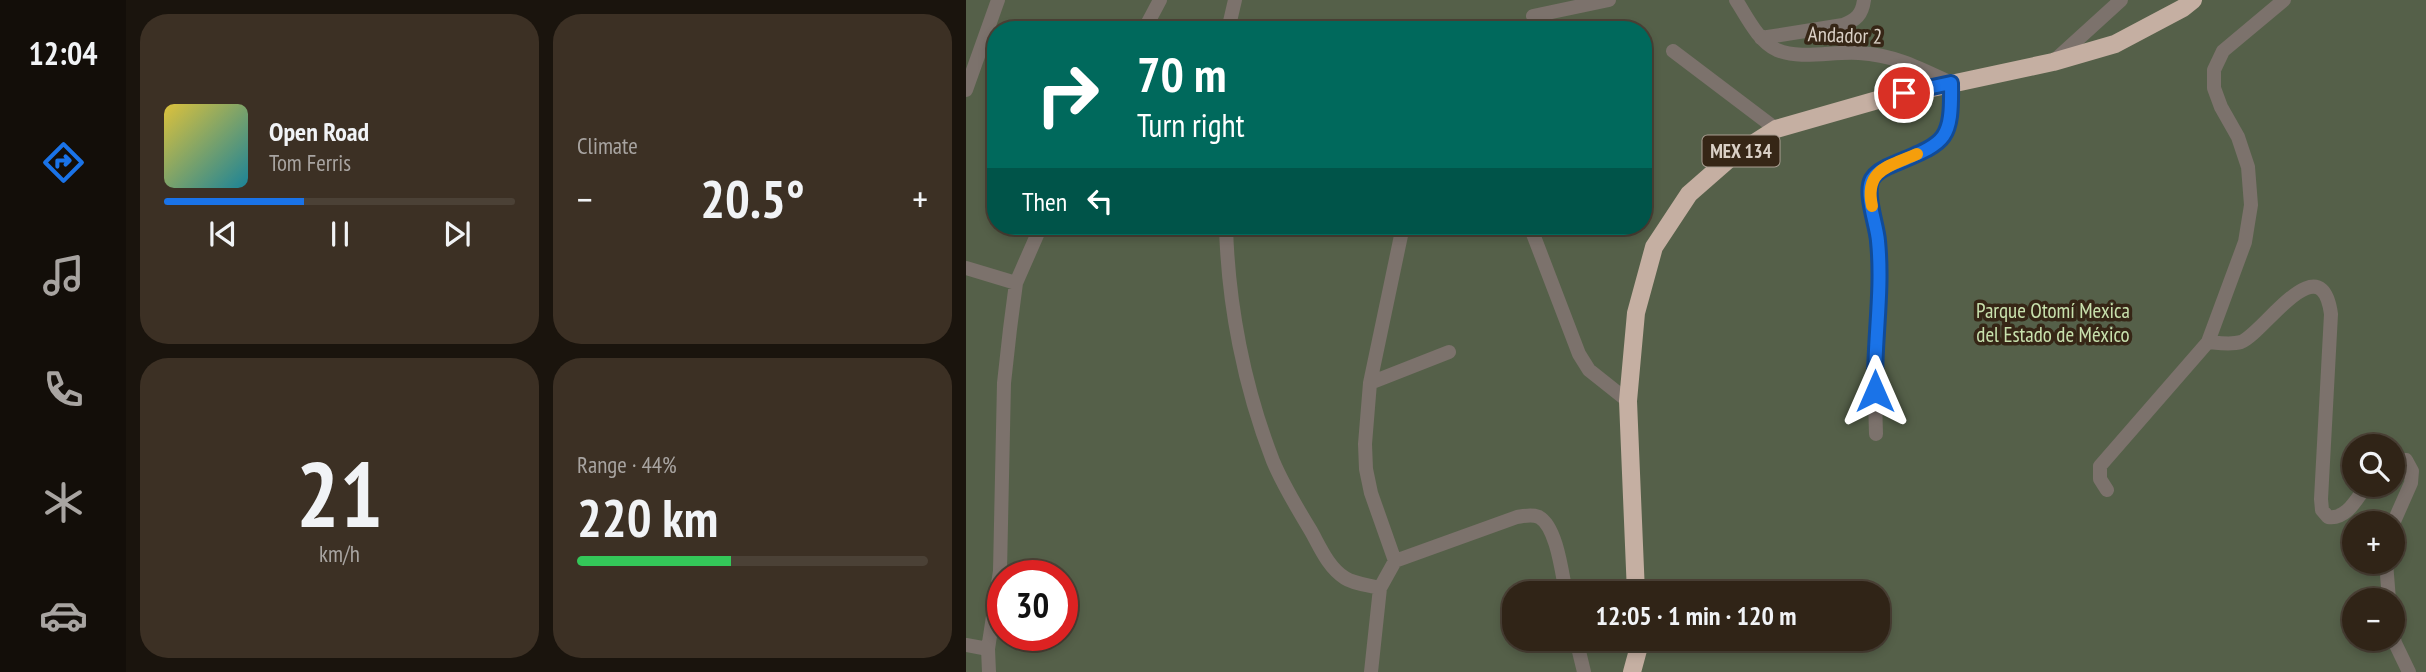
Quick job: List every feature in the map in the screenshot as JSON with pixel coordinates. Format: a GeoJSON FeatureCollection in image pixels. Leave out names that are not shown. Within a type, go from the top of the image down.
{"type":"FeatureCollection","features":[{"type":"Feature","properties":{"kind":"main road","name":"MEX 134"},"geometry":{"type":"LineString","coordinates":[[1636,581],[1628,401],[1636,313],[1654,247],[1689,194],[1729,159],[1776,129],[1881,99],[2053,62],[2115,44],[2193,0]]}},
{"type":"Feature","properties":{"kind":"main road"},"geometry":{"type":"LineString","coordinates":[[1632,672],[1638,651]]}},
{"type":"Feature","properties":{"kind":"street"},"geometry":{"type":"LineString","coordinates":[[991,21],[998,0]]}},
{"type":"Feature","properties":{"kind":"street"},"geometry":{"type":"LineString","coordinates":[[1149,21],[1160,0]]}},
{"type":"Feature","properties":{"kind":"street"},"geometry":{"type":"LineString","coordinates":[[1230,21],[1236,0]]}},
{"type":"Feature","properties":{"kind":"street"},"geometry":{"type":"LineString","coordinates":[[1533,16],[1609,0]]}},
{"type":"Feature","properties":{"kind":"street","name":"Andador 2"},"geometry":{"type":"LineString","coordinates":[[1736,0],[1761,38],[1777,50],[1794,54],[1855,52],[1880,55],[1904,60],[1951,83]]}},
{"type":"Feature","properties":{"kind":"street"},"geometry":{"type":"LineString","coordinates":[[1747,0],[1747,18]]}},
{"type":"Feature","properties":{"kind":"street"},"geometry":{"type":"LineString","coordinates":[[1761,38],[1855,21],[1863,10],[1864,0]]}},
{"type":"Feature","properties":{"kind":"street"},"geometry":{"type":"LineString","coordinates":[[2053,62],[2121,0]]}},
{"type":"Feature","properties":{"kind":"street"},"geometry":{"type":"LineString","coordinates":[[2107,490],[2099,472],[2103,461],[2208,342],[2245,242],[2251,205],[2248,167],[2238,137],[2214,88],[2214,70],[2223,51],[2284,0]]}},
{"type":"Feature","properties":{"kind":"street"},"geometry":{"type":"LineString","coordinates":[[966,90],[987,31]]}},
{"type":"Feature","properties":{"kind":"street"},"geometry":{"type":"LineString","coordinates":[[1673,51],[1776,129]]}},
{"type":"Feature","properties":{"kind":"street"},"geometry":{"type":"LineString","coordinates":[[1876,434],[1876,339],[1880,264],[1878,237],[1869,192],[1872,179],[1883,169],[1932,148],[1947,132],[1951,112],[1951,83]]}},
{"type":"Feature","properties":{"kind":"street"},"geometry":{"type":"LineString","coordinates":[[1000,560],[1004,383],[1016,283],[1037,235]]}},
{"type":"Feature","properties":{"kind":"street"},"geometry":{"type":"LineString","coordinates":[[1226,235],[1227,264],[1241,350],[1258,419],[1273,461],[1287,492],[1333,569],[1347,580],[1380,588]]}},
{"type":"Feature","properties":{"kind":"street"},"geometry":{"type":"LineString","coordinates":[[1395,561],[1371,493],[1365,444],[1370,383],[1401,235]]}},
{"type":"Feature","properties":{"kind":"street"},"geometry":{"type":"LineString","coordinates":[[1533,235],[1579,354],[1589,370],[1628,401]]}},
{"type":"Feature","properties":{"kind":"street"},"geometry":{"type":"LineString","coordinates":[[966,268],[1016,283]]}},
{"type":"Feature","properties":{"kind":"street"},"geometry":{"type":"LineString","coordinates":[[2208,342],[2242,342],[2255,334],[2293,294],[2313,288],[2323,292],[2329,301],[2331,314],[2322,510],[2328,517],[2336,519],[2345,514],[2358,497]]}},
{"type":"Feature","properties":{"kind":"street"},"geometry":{"type":"LineString","coordinates":[[1370,383],[1449,352]]}},
{"type":"Feature","properties":{"kind":"street"},"geometry":{"type":"LineString","coordinates":[[2405,460],[2412,471],[2411,483],[2405,497]]}},
{"type":"Feature","properties":{"kind":"street"},"geometry":{"type":"LineString","coordinates":[[1371,672],[1380,588],[1395,561],[1517,517],[1530,515],[1540,518],[1549,527],[1563,581]]}},
{"type":"Feature","properties":{"kind":"street"},"geometry":{"type":"LineString","coordinates":[[966,646],[987,649]]}},
{"type":"Feature","properties":{"kind":"street"},"geometry":{"type":"LineString","coordinates":[[988,651],[989,672]]}},
{"type":"Feature","properties":{"kind":"street"},"geometry":{"type":"LineString","coordinates":[[1579,651],[1584,672]]}},
{"type":"Feature","properties":{"kind":"street"},"geometry":{"type":"LineString","coordinates":[[2399,651],[2409,672]]}},
{"type":"Feature","properties":{"kind":"green space","name":"Parque Otomí Mexica del Estado de México"},"geometry":{"type":"Polygon","coordinates":[[[966,0],[2426,0],[2426,672],[966,672],[966,0]]]}},
{"type":"Feature","properties":{"kind":"slow traffic"},"geometry":{"type":"LineString","coordinates":[[1872,206],[1869,192],[1872,179],[1883,169],[1917,154]]}},
{"type":"Feature","properties":{"kind":"route"},"geometry":{"type":"LineString","coordinates":[[1875,391],[1880,264],[1878,237],[1869,192],[1872,179],[1883,169],[1932,148],[1947,132],[1951,112],[1951,83],[1904,93]]}}]}
